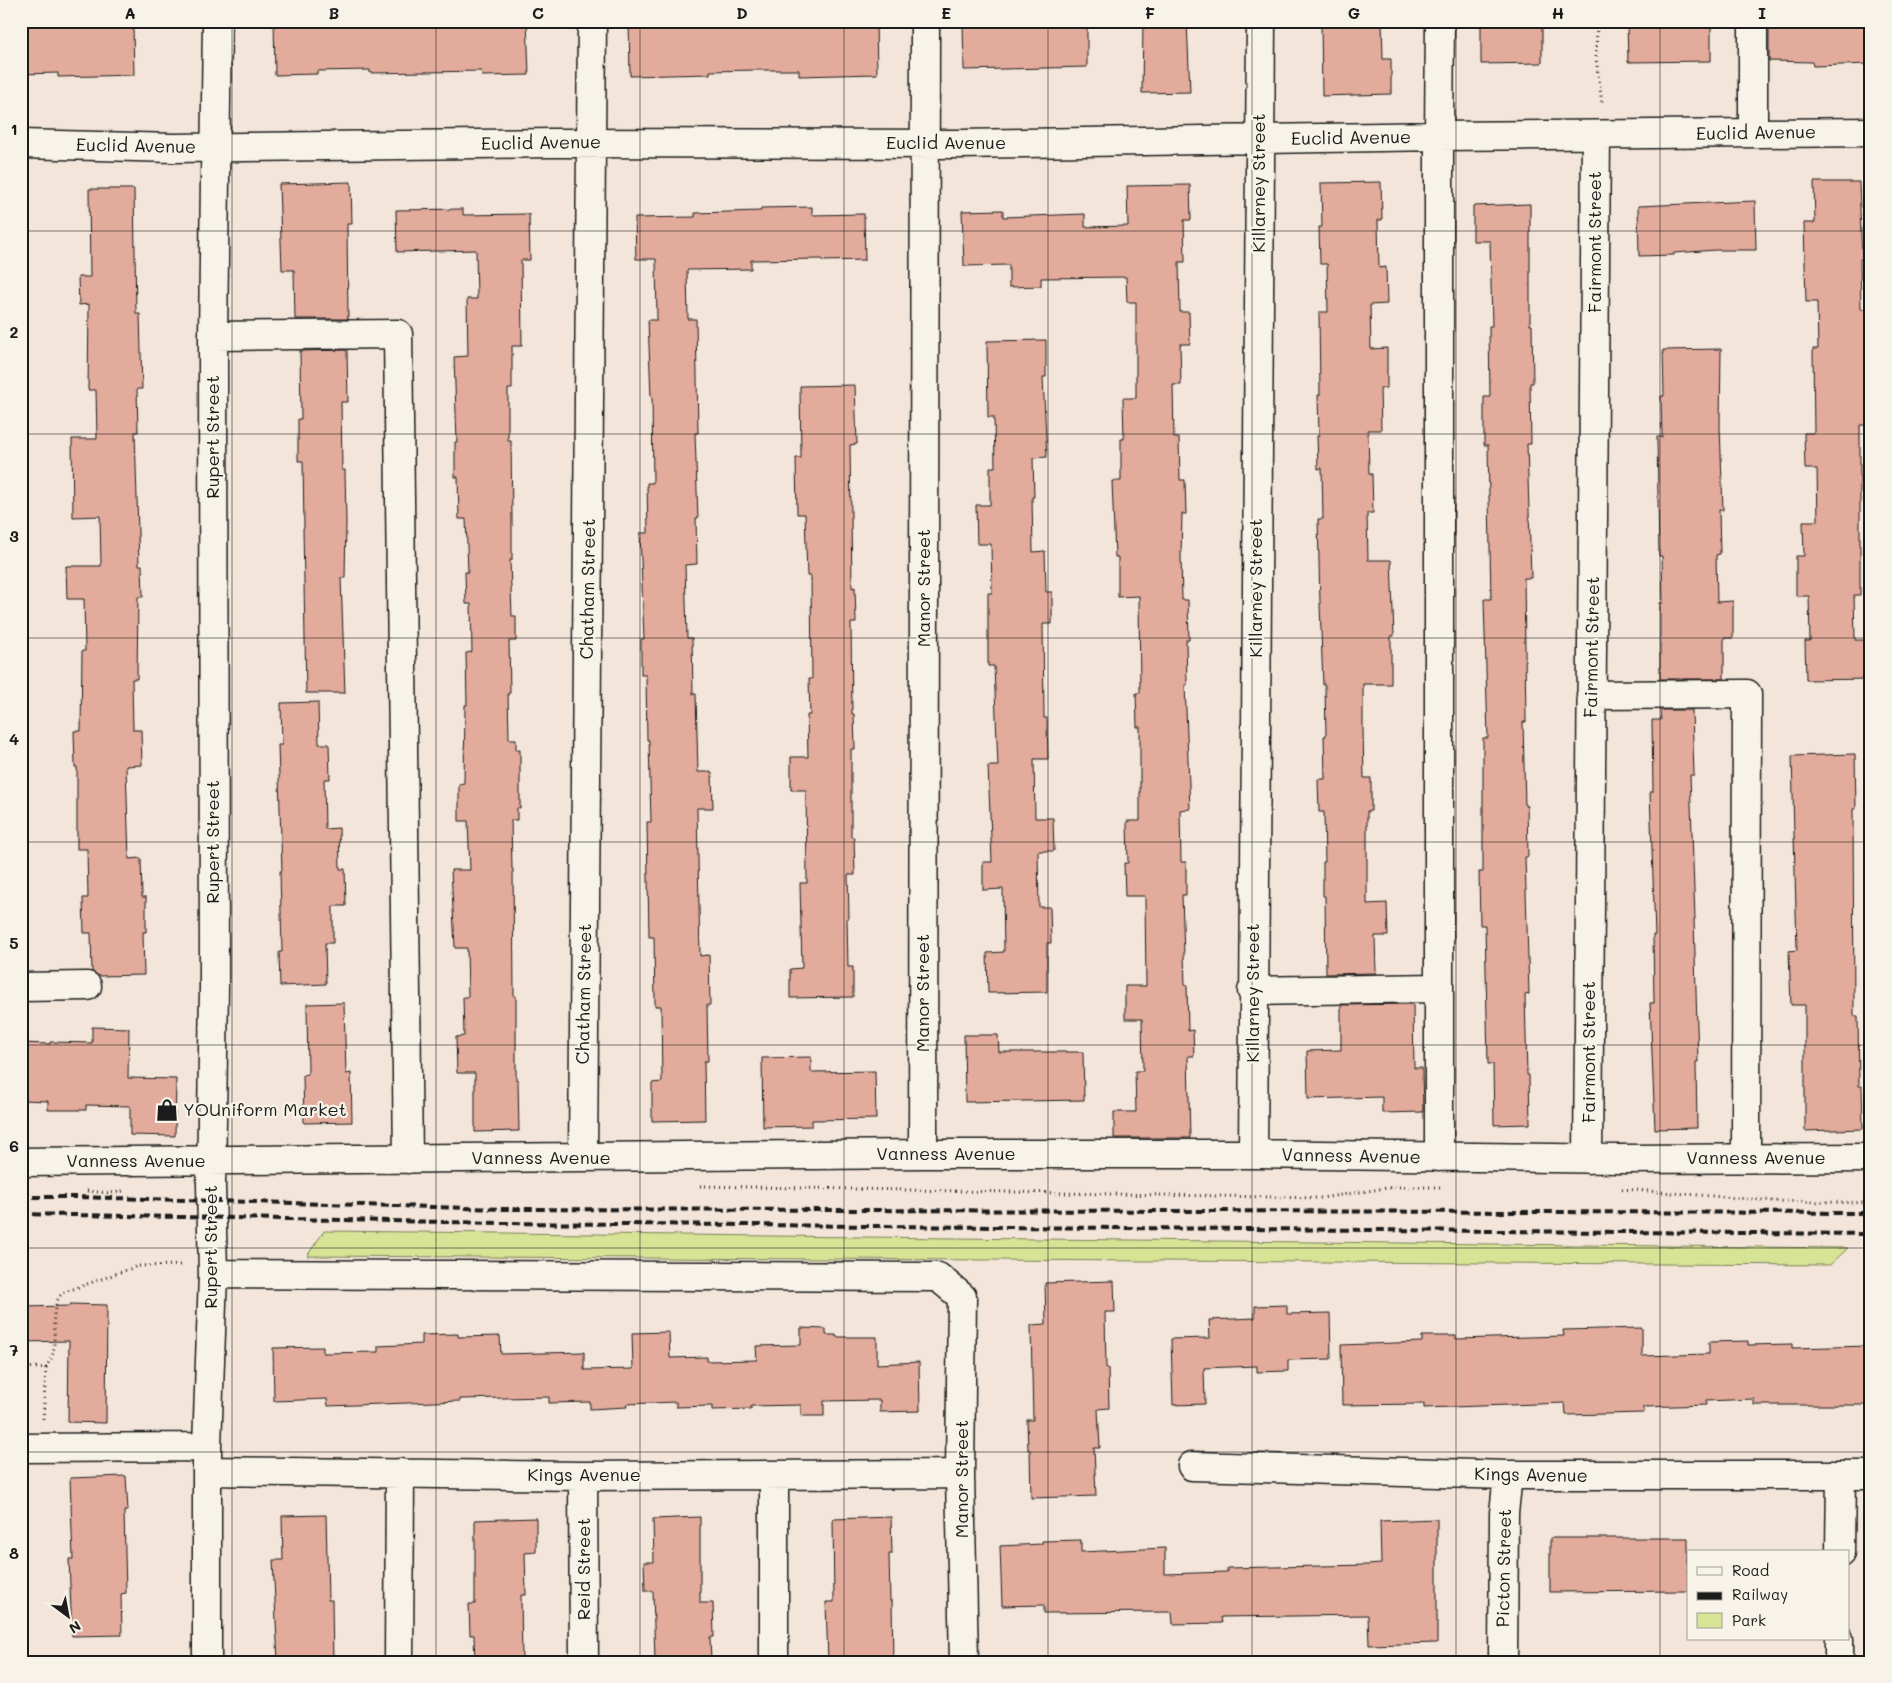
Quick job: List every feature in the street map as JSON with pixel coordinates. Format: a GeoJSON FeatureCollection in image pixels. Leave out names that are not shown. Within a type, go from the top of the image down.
{"type":"FeatureCollection","features":[{"type":"Feature","properties":{"kind":"street","name":"Rupert Street"},"geometry":{"type":"LineString","coordinates":[[207,1662],[207,1459],[213,1274],[211,1161],[214,987],[213,336],[217,21]]}},
{"type":"Feature","properties":{"kind":"street","name":"Chatham Street"},"geometry":{"type":"LineString","coordinates":[[582,1157],[593,143],[592,21]]}},
{"type":"Feature","properties":{"kind":"street","name":"Manor Street"},"geometry":{"type":"LineString","coordinates":[[922,1154],[925,21]]}},
{"type":"Feature","properties":{"kind":"street","name":"Killarney Street"},"geometry":{"type":"LineString","coordinates":[[1252,1154],[1261,21]]}},
{"type":"Feature","properties":{"kind":"street"},"geometry":{"type":"LineString","coordinates":[[1439,1157],[1440,21]]}},
{"type":"Feature","properties":{"kind":"street"},"geometry":{"type":"LineString","coordinates":[[1753,21],[1753,133]]}},
{"type":"Feature","properties":{"kind":"street","name":"Euclid Avenue"},"geometry":{"type":"LineString","coordinates":[[21,144],[216,147],[593,143],[925,144],[1871,132]]}},
{"type":"Feature","properties":{"kind":"street","name":"Fairmont Street"},"geometry":{"type":"LineString","coordinates":[[1588,1159],[1596,135]]}},
{"type":"Feature","properties":{"kind":"street"},"geometry":{"type":"LineString","coordinates":[[213,336],[398,334],[408,1159]]}},
{"type":"Feature","properties":{"kind":"street"},"geometry":{"type":"LineString","coordinates":[[1591,695],[1747,694],[1746,1158]]}},
{"type":"Feature","properties":{"kind":"street"},"geometry":{"type":"LineString","coordinates":[[21,987],[87,986]]}},
{"type":"Feature","properties":{"kind":"street"},"geometry":{"type":"LineString","coordinates":[[1252,991],[1439,988]]}},
{"type":"Feature","properties":{"kind":"street","name":"Vanness Avenue"},"geometry":{"type":"LineString","coordinates":[[21,1162],[922,1154],[1252,1154],[1588,1159],[1871,1158]]}},
{"type":"Feature","properties":{"kind":"street","name":"Manor Street"},"geometry":{"type":"LineString","coordinates":[[213,1274],[938,1277],[962,1296],[960,1474],[964,1662]]}},
{"type":"Feature","properties":{"kind":"street","name":"Kings Avenue"},"geometry":{"type":"LineString","coordinates":[[32,1448],[400,1473],[583,1476],[960,1474]]}},
{"type":"Feature","properties":{"kind":"street","name":"Kings Avenue"},"geometry":{"type":"LineString","coordinates":[[1192,1466],[1508,1475],[1871,1475]]}},
{"type":"Feature","properties":{"kind":"street"},"geometry":{"type":"LineString","coordinates":[[399,1662],[400,1473]]}},
{"type":"Feature","properties":{"kind":"street"},"geometry":{"type":"LineString","coordinates":[[774,1475],[774,1662]]}},
{"type":"Feature","properties":{"kind":"street","name":"Picton Street"},"geometry":{"type":"LineString","coordinates":[[1503,1662],[1504,1513],[1508,1475]]}},
{"type":"Feature","properties":{"kind":"street"},"geometry":{"type":"LineString","coordinates":[[1840,1550],[1841,1475]]}},
{"type":"Feature","properties":{"kind":"street","name":"Reid Street"},"geometry":{"type":"LineString","coordinates":[[583,1476],[584,1662]]}},
{"type":"Feature","properties":{"kind":"street"},"geometry":{"type":"LineString","coordinates":[[1839,1662],[1840,1640]]}},
{"type":"Feature","properties":{"kind":"path"},"geometry":{"type":"LineString","coordinates":[[1597,21],[1596,58],[1602,103]]}},
{"type":"Feature","properties":{"kind":"path"},"geometry":{"type":"LineString","coordinates":[[694,1186],[1321,1198],[1394,1187],[1453,1187]]}},
{"type":"Feature","properties":{"kind":"path"},"geometry":{"type":"LineString","coordinates":[[1620,1189],[1775,1202],[1871,1203]]}},
{"type":"Feature","properties":{"kind":"path"},"geometry":{"type":"LineString","coordinates":[[32,1448],[46,1368],[53,1353],[53,1316],[57,1300],[62,1293],[138,1266],[181,1265]]}},
{"type":"Feature","properties":{"kind":"path"},"geometry":{"type":"LineString","coordinates":[[21,1367],[46,1368]]}},
{"type":"Feature","properties":{"kind":"green space"},"geometry":{"type":"Polygon","coordinates":[[[324,1231],[1848,1248],[1830,1265],[307,1256],[324,1231]]]}},
{"type":"Feature","properties":{"kind":"building"},"geometry":{"type":"Polygon","coordinates":[[[21,21],[91,21],[91,28],[133,27],[134,75],[58,77],[58,73],[21,74],[21,21]]]}},
{"type":"Feature","properties":{"kind":"building"},"geometry":{"type":"Polygon","coordinates":[[[274,21],[527,21],[529,75],[482,76],[481,71],[370,73],[370,70],[317,71],[317,74],[275,75],[274,21]]]}},
{"type":"Feature","properties":{"kind":"building"},"geometry":{"type":"Polygon","coordinates":[[[629,21],[876,21],[877,74],[799,76],[799,70],[756,70],[710,71],[710,74],[630,76],[629,21]]]}},
{"type":"Feature","properties":{"kind":"building"},"geometry":{"type":"Polygon","coordinates":[[[1003,21],[1087,21],[1087,67],[964,70],[963,24],[1003,23],[1003,21]]]}},
{"type":"Feature","properties":{"kind":"building"},"geometry":{"type":"Polygon","coordinates":[[[1143,21],[1187,21],[1190,92],[1142,93],[1143,21]]]}},
{"type":"Feature","properties":{"kind":"building"},"geometry":{"type":"Polygon","coordinates":[[[1321,21],[1382,21],[1383,59],[1391,59],[1391,94],[1322,96],[1321,21]]]}},
{"type":"Feature","properties":{"kind":"building"},"geometry":{"type":"Polygon","coordinates":[[[1481,21],[1542,21],[1542,63],[1481,64],[1481,21]]]}},
{"type":"Feature","properties":{"kind":"building"},"geometry":{"type":"Polygon","coordinates":[[[1627,21],[1711,21],[1711,61],[1628,62],[1627,21]]]}},
{"type":"Feature","properties":{"kind":"building"},"geometry":{"type":"Polygon","coordinates":[[[1769,21],[1871,21],[1871,64],[1813,66],[1812,62],[1769,61],[1769,21]]]}},
{"type":"Feature","properties":{"kind":"building"},"geometry":{"type":"Polygon","coordinates":[[[351,182],[352,224],[347,224],[348,319],[295,319],[294,270],[282,270],[279,184],[351,182]]]}},
{"type":"Feature","properties":{"kind":"building"},"geometry":{"type":"Polygon","coordinates":[[[1381,182],[1382,220],[1378,220],[1379,268],[1386,267],[1387,304],[1370,305],[1371,349],[1387,348],[1387,388],[1380,388],[1381,430],[1368,430],[1369,474],[1372,474],[1373,513],[1367,513],[1368,560],[1391,560],[1394,636],[1391,636],[1391,684],[1363,684],[1363,730],[1364,778],[1371,778],[1371,811],[1367,811],[1367,904],[1387,903],[1388,936],[1375,936],[1376,973],[1326,974],[1325,896],[1323,896],[1323,862],[1325,862],[1324,812],[1319,812],[1318,779],[1325,779],[1324,736],[1326,736],[1318,519],[1323,519],[1322,468],[1318,469],[1317,436],[1319,436],[1318,395],[1320,395],[1319,312],[1328,312],[1327,264],[1320,264],[1319,227],[1322,227],[1321,183],[1381,182]]]}},
{"type":"Feature","properties":{"kind":"building"},"geometry":{"type":"Polygon","coordinates":[[[1814,182],[1859,182],[1862,259],[1860,259],[1861,309],[1871,309],[1871,336],[1869,336],[1871,425],[1860,425],[1860,595],[1854,595],[1855,640],[1869,640],[1870,679],[1806,680],[1805,641],[1810,641],[1809,596],[1796,596],[1796,556],[1804,556],[1803,521],[1818,521],[1817,469],[1805,469],[1804,433],[1814,433],[1813,349],[1818,349],[1817,302],[1806,302],[1804,223],[1815,223],[1814,182]]]}},
{"type":"Feature","properties":{"kind":"building"},"geometry":{"type":"Polygon","coordinates":[[[1190,185],[1191,220],[1184,220],[1185,262],[1179,262],[1180,312],[1189,312],[1190,344],[1180,344],[1181,385],[1173,385],[1174,438],[1179,438],[1180,480],[1185,480],[1186,514],[1182,514],[1182,600],[1188,600],[1189,640],[1186,640],[1187,685],[1185,685],[1190,809],[1180,810],[1181,862],[1186,862],[1186,895],[1182,895],[1185,985],[1187,985],[1188,1031],[1193,1030],[1194,1056],[1188,1056],[1190,1138],[1114,1138],[1114,1112],[1136,1112],[1135,1071],[1143,1071],[1142,1019],[1125,1019],[1125,986],[1146,986],[1145,896],[1125,896],[1124,863],[1128,863],[1127,821],[1140,821],[1140,727],[1137,727],[1136,693],[1140,693],[1139,596],[1118,597],[1118,557],[1115,557],[1112,481],[1121,481],[1121,439],[1124,439],[1123,398],[1136,398],[1136,302],[1127,302],[1126,277],[1041,278],[1041,286],[1009,287],[1009,265],[964,266],[962,211],[1003,210],[1003,217],[1085,214],[1085,227],[1128,226],[1127,186],[1190,185]]]}},
{"type":"Feature","properties":{"kind":"building"},"geometry":{"type":"Polygon","coordinates":[[[89,189],[134,189],[136,314],[140,314],[142,389],[137,389],[138,432],[135,432],[139,565],[142,565],[143,597],[138,597],[137,679],[132,679],[133,730],[141,730],[142,765],[126,766],[129,859],[141,858],[142,897],[146,897],[146,932],[143,932],[144,975],[99,976],[92,972],[91,933],[84,933],[83,898],[88,898],[87,849],[77,849],[77,767],[75,767],[74,731],[81,731],[82,651],[85,651],[84,599],[67,599],[66,566],[101,566],[100,516],[73,517],[72,439],[97,439],[96,390],[88,390],[89,304],[79,305],[78,277],[90,277],[89,189]]]}},
{"type":"Feature","properties":{"kind":"building"},"geometry":{"type":"Polygon","coordinates":[[[1755,201],[1756,250],[1716,250],[1674,253],[1674,255],[1639,256],[1638,206],[1755,201]]]}},
{"type":"Feature","properties":{"kind":"building"},"geometry":{"type":"Polygon","coordinates":[[[1530,204],[1530,325],[1532,325],[1533,383],[1530,383],[1531,444],[1527,444],[1531,578],[1524,578],[1526,722],[1523,722],[1528,857],[1525,857],[1529,994],[1525,995],[1530,1124],[1494,1125],[1493,1064],[1488,1064],[1485,925],[1480,925],[1479,872],[1483,872],[1483,738],[1488,738],[1484,599],[1491,599],[1488,445],[1484,445],[1484,397],[1490,397],[1489,326],[1492,326],[1490,241],[1473,241],[1473,206],[1530,204]]]}},
{"type":"Feature","properties":{"kind":"building"},"geometry":{"type":"Polygon","coordinates":[[[812,207],[812,215],[864,214],[865,260],[751,260],[751,269],[687,270],[688,319],[696,319],[698,433],[695,433],[698,518],[696,518],[697,564],[685,565],[687,638],[692,638],[693,694],[696,694],[698,772],[712,772],[713,808],[697,808],[700,956],[709,955],[710,1005],[707,1005],[708,1061],[704,1061],[705,1120],[652,1121],[652,1083],[662,1082],[661,1006],[655,1006],[654,937],[649,937],[647,822],[651,822],[646,675],[641,675],[641,639],[644,639],[640,533],[648,533],[647,483],[653,483],[652,397],[648,320],[657,320],[656,259],[636,259],[635,218],[695,217],[695,213],[761,211],[761,208],[812,207]]]}},
{"type":"Feature","properties":{"kind":"building"},"geometry":{"type":"Polygon","coordinates":[[[463,209],[463,215],[529,214],[530,260],[521,260],[522,346],[512,346],[512,389],[508,389],[508,441],[511,441],[512,518],[512,560],[510,560],[512,616],[516,616],[516,641],[509,641],[509,739],[516,739],[516,750],[520,750],[520,808],[517,808],[517,820],[511,820],[514,996],[516,996],[516,1080],[518,1080],[519,1131],[475,1132],[475,1073],[457,1073],[456,1037],[464,1036],[463,997],[468,997],[467,948],[455,948],[451,870],[470,870],[468,821],[459,821],[459,784],[464,783],[465,705],[467,705],[466,653],[472,652],[471,604],[466,604],[465,572],[468,572],[466,519],[459,519],[458,477],[455,477],[455,442],[457,442],[454,357],[468,356],[467,299],[477,299],[476,250],[397,252],[396,210],[463,209]]]}},
{"type":"Feature","properties":{"kind":"building"},"geometry":{"type":"Polygon","coordinates":[[[1046,340],[1046,377],[1043,377],[1047,457],[1033,458],[1034,497],[1032,497],[1033,552],[1045,551],[1046,592],[1052,592],[1052,624],[1043,624],[1044,718],[1047,718],[1048,759],[1034,759],[1035,818],[1053,818],[1054,851],[1038,851],[1039,907],[1050,907],[1051,943],[1047,943],[1047,992],[988,993],[987,953],[1004,952],[1003,889],[983,890],[983,862],[992,862],[988,766],[998,766],[994,666],[988,666],[988,593],[992,593],[991,544],[977,544],[976,505],[990,505],[990,467],[995,467],[994,417],[988,417],[987,341],[1046,340]]]}},
{"type":"Feature","properties":{"kind":"building"},"geometry":{"type":"Polygon","coordinates":[[[1721,349],[1720,426],[1723,510],[1719,510],[1720,554],[1716,555],[1717,602],[1733,601],[1733,638],[1724,638],[1724,679],[1660,679],[1660,603],[1663,603],[1662,556],[1659,556],[1657,437],[1662,437],[1661,396],[1664,396],[1663,350],[1721,349]]]}},
{"type":"Feature","properties":{"kind":"building"},"geometry":{"type":"Polygon","coordinates":[[[347,350],[348,402],[341,402],[342,470],[345,470],[346,522],[345,578],[341,578],[345,693],[306,693],[303,461],[298,461],[298,419],[301,419],[300,351],[347,350]]]}},
{"type":"Feature","properties":{"kind":"building"},"geometry":{"type":"Polygon","coordinates":[[[855,385],[857,444],[850,445],[852,588],[855,587],[856,623],[851,623],[852,714],[854,714],[855,749],[851,749],[851,837],[854,837],[855,875],[848,875],[849,918],[847,918],[848,967],[853,967],[853,997],[790,998],[790,969],[802,968],[800,883],[807,883],[806,790],[791,790],[791,757],[808,757],[807,715],[810,715],[809,679],[812,679],[811,576],[807,576],[805,514],[797,514],[796,458],[801,458],[800,386],[855,385]]]}},
{"type":"Feature","properties":{"kind":"building"},"geometry":{"type":"Polygon","coordinates":[[[318,702],[319,744],[329,744],[330,779],[324,779],[325,829],[339,828],[340,869],[345,869],[346,906],[333,906],[333,943],[325,943],[326,984],[280,986],[279,952],[282,952],[280,871],[282,871],[278,745],[282,745],[281,703],[318,702]]]}},
{"type":"Feature","properties":{"kind":"building"},"geometry":{"type":"Polygon","coordinates":[[[1660,710],[1692,710],[1694,775],[1690,775],[1698,1062],[1696,1062],[1697,1128],[1655,1129],[1650,1003],[1654,1003],[1653,935],[1655,935],[1650,792],[1653,792],[1652,720],[1661,720],[1660,710]]]}},
{"type":"Feature","properties":{"kind":"building"},"geometry":{"type":"Polygon","coordinates":[[[1855,754],[1856,809],[1853,809],[1854,1016],[1858,1016],[1859,1086],[1862,1086],[1863,1129],[1805,1131],[1805,1005],[1791,1005],[1789,951],[1797,950],[1792,756],[1855,754]]]}},
{"type":"Feature","properties":{"kind":"building"},"geometry":{"type":"Polygon","coordinates":[[[344,1003],[346,1074],[351,1073],[352,1122],[304,1123],[303,1075],[308,1074],[307,1004],[344,1003]]]}},
{"type":"Feature","properties":{"kind":"building"},"geometry":{"type":"Polygon","coordinates":[[[1413,1004],[1414,1068],[1422,1068],[1423,1112],[1382,1113],[1382,1097],[1308,1099],[1307,1051],[1341,1050],[1341,1005],[1413,1004]]]}},
{"type":"Feature","properties":{"kind":"building"},"geometry":{"type":"Polygon","coordinates":[[[92,1027],[129,1028],[128,1078],[176,1079],[175,1136],[130,1135],[130,1106],[86,1105],[86,1110],[48,1110],[48,1101],[21,1100],[21,1043],[92,1043],[92,1027]]]}},
{"type":"Feature","properties":{"kind":"building"},"geometry":{"type":"Polygon","coordinates":[[[964,1035],[998,1035],[999,1052],[1083,1052],[1084,1100],[965,1102],[964,1035]]]}},
{"type":"Feature","properties":{"kind":"building"},"geometry":{"type":"Polygon","coordinates":[[[811,1057],[811,1072],[875,1071],[876,1119],[812,1120],[812,1126],[763,1127],[762,1058],[811,1057]]]}},
{"type":"Feature","properties":{"kind":"building"},"geometry":{"type":"Polygon","coordinates":[[[1114,1281],[1115,1312],[1105,1312],[1109,1408],[1098,1409],[1100,1448],[1094,1448],[1096,1496],[1031,1498],[1027,1420],[1033,1420],[1031,1325],[1046,1324],[1045,1283],[1114,1281]]]}},
{"type":"Feature","properties":{"kind":"building"},"geometry":{"type":"Polygon","coordinates":[[[70,1304],[107,1305],[106,1423],[68,1422],[69,1341],[21,1342],[21,1307],[70,1306],[70,1304]]]}},
{"type":"Feature","properties":{"kind":"building"},"geometry":{"type":"Polygon","coordinates":[[[1287,1305],[1287,1314],[1330,1313],[1331,1359],[1288,1360],[1288,1371],[1257,1372],[1257,1366],[1204,1368],[1205,1404],[1173,1405],[1171,1339],[1210,1338],[1209,1320],[1255,1318],[1255,1306],[1287,1305]]]}},
{"type":"Feature","properties":{"kind":"building"},"geometry":{"type":"Polygon","coordinates":[[[801,1328],[826,1329],[826,1335],[836,1335],[836,1337],[877,1337],[877,1364],[919,1362],[920,1411],[880,1412],[880,1400],[824,1401],[824,1416],[801,1416],[801,1405],[751,1406],[751,1409],[712,1410],[712,1406],[676,1407],[676,1402],[626,1404],[627,1407],[590,1409],[590,1402],[549,1403],[549,1397],[460,1399],[460,1401],[328,1406],[327,1399],[274,1401],[273,1348],[323,1347],[323,1353],[378,1352],[378,1346],[422,1344],[422,1335],[458,1334],[458,1337],[500,1336],[501,1354],[584,1352],[584,1370],[633,1369],[632,1333],[669,1332],[670,1358],[707,1357],[707,1361],[757,1360],[756,1346],[801,1345],[801,1328]]]}},
{"type":"Feature","properties":{"kind":"building"},"geometry":{"type":"Polygon","coordinates":[[[1642,1328],[1642,1356],[1709,1354],[1709,1342],[1748,1341],[1748,1345],[1792,1344],[1792,1348],[1871,1346],[1871,1405],[1754,1405],[1754,1399],[1706,1401],[1706,1405],[1644,1407],[1644,1413],[1566,1415],[1565,1403],[1424,1408],[1424,1404],[1342,1405],[1341,1345],[1422,1342],[1422,1336],[1456,1336],[1456,1339],[1564,1336],[1563,1330],[1642,1328]]]}},
{"type":"Feature","properties":{"kind":"building"},"geometry":{"type":"Polygon","coordinates":[[[126,1476],[128,1511],[124,1511],[126,1593],[121,1594],[122,1635],[72,1636],[69,1559],[73,1559],[70,1478],[126,1476]]]}},
{"type":"Feature","properties":{"kind":"building"},"geometry":{"type":"Polygon","coordinates":[[[326,1515],[328,1600],[332,1600],[333,1662],[278,1662],[273,1560],[283,1560],[282,1516],[326,1515]]]}},
{"type":"Feature","properties":{"kind":"building"},"geometry":{"type":"Polygon","coordinates":[[[700,1517],[700,1603],[713,1603],[714,1637],[710,1637],[711,1662],[655,1662],[653,1591],[645,1591],[644,1562],[654,1562],[653,1519],[700,1517]]]}},
{"type":"Feature","properties":{"kind":"building"},"geometry":{"type":"Polygon","coordinates":[[[891,1517],[892,1554],[889,1554],[893,1662],[828,1662],[826,1602],[834,1602],[833,1519],[891,1517]]]}},
{"type":"Feature","properties":{"kind":"building"},"geometry":{"type":"Polygon","coordinates":[[[536,1518],[536,1552],[525,1553],[526,1595],[521,1595],[522,1662],[475,1662],[474,1635],[470,1635],[469,1604],[475,1604],[475,1520],[536,1518]]]}},
{"type":"Feature","properties":{"kind":"building"},"geometry":{"type":"Polygon","coordinates":[[[1437,1519],[1437,1643],[1369,1645],[1368,1615],[1221,1617],[1222,1623],[1173,1624],[1172,1612],[1044,1613],[1044,1605],[1002,1606],[1000,1546],[1042,1544],[1042,1541],[1081,1540],[1081,1552],[1165,1548],[1165,1574],[1227,1572],[1227,1568],[1368,1565],[1381,1564],[1380,1521],[1437,1519]]]}},
{"type":"Feature","properties":{"kind":"building"},"geometry":{"type":"Polygon","coordinates":[[[1550,1538],[1688,1538],[1687,1591],[1550,1592],[1550,1538]]]}},
{"type":"Feature","properties":{"kind":"railway"},"geometry":{"type":"LineString","coordinates":[[21,1197],[504,1209],[1871,1213]]}},
{"type":"Feature","properties":{"kind":"railway"},"geometry":{"type":"LineString","coordinates":[[21,1214],[499,1223],[1871,1234]]}},
{"type":"Feature","properties":{"kind":"place","name":"YOUniform Market"},"geometry":{"type":"Point","coordinates":[167,1110]}}]}
